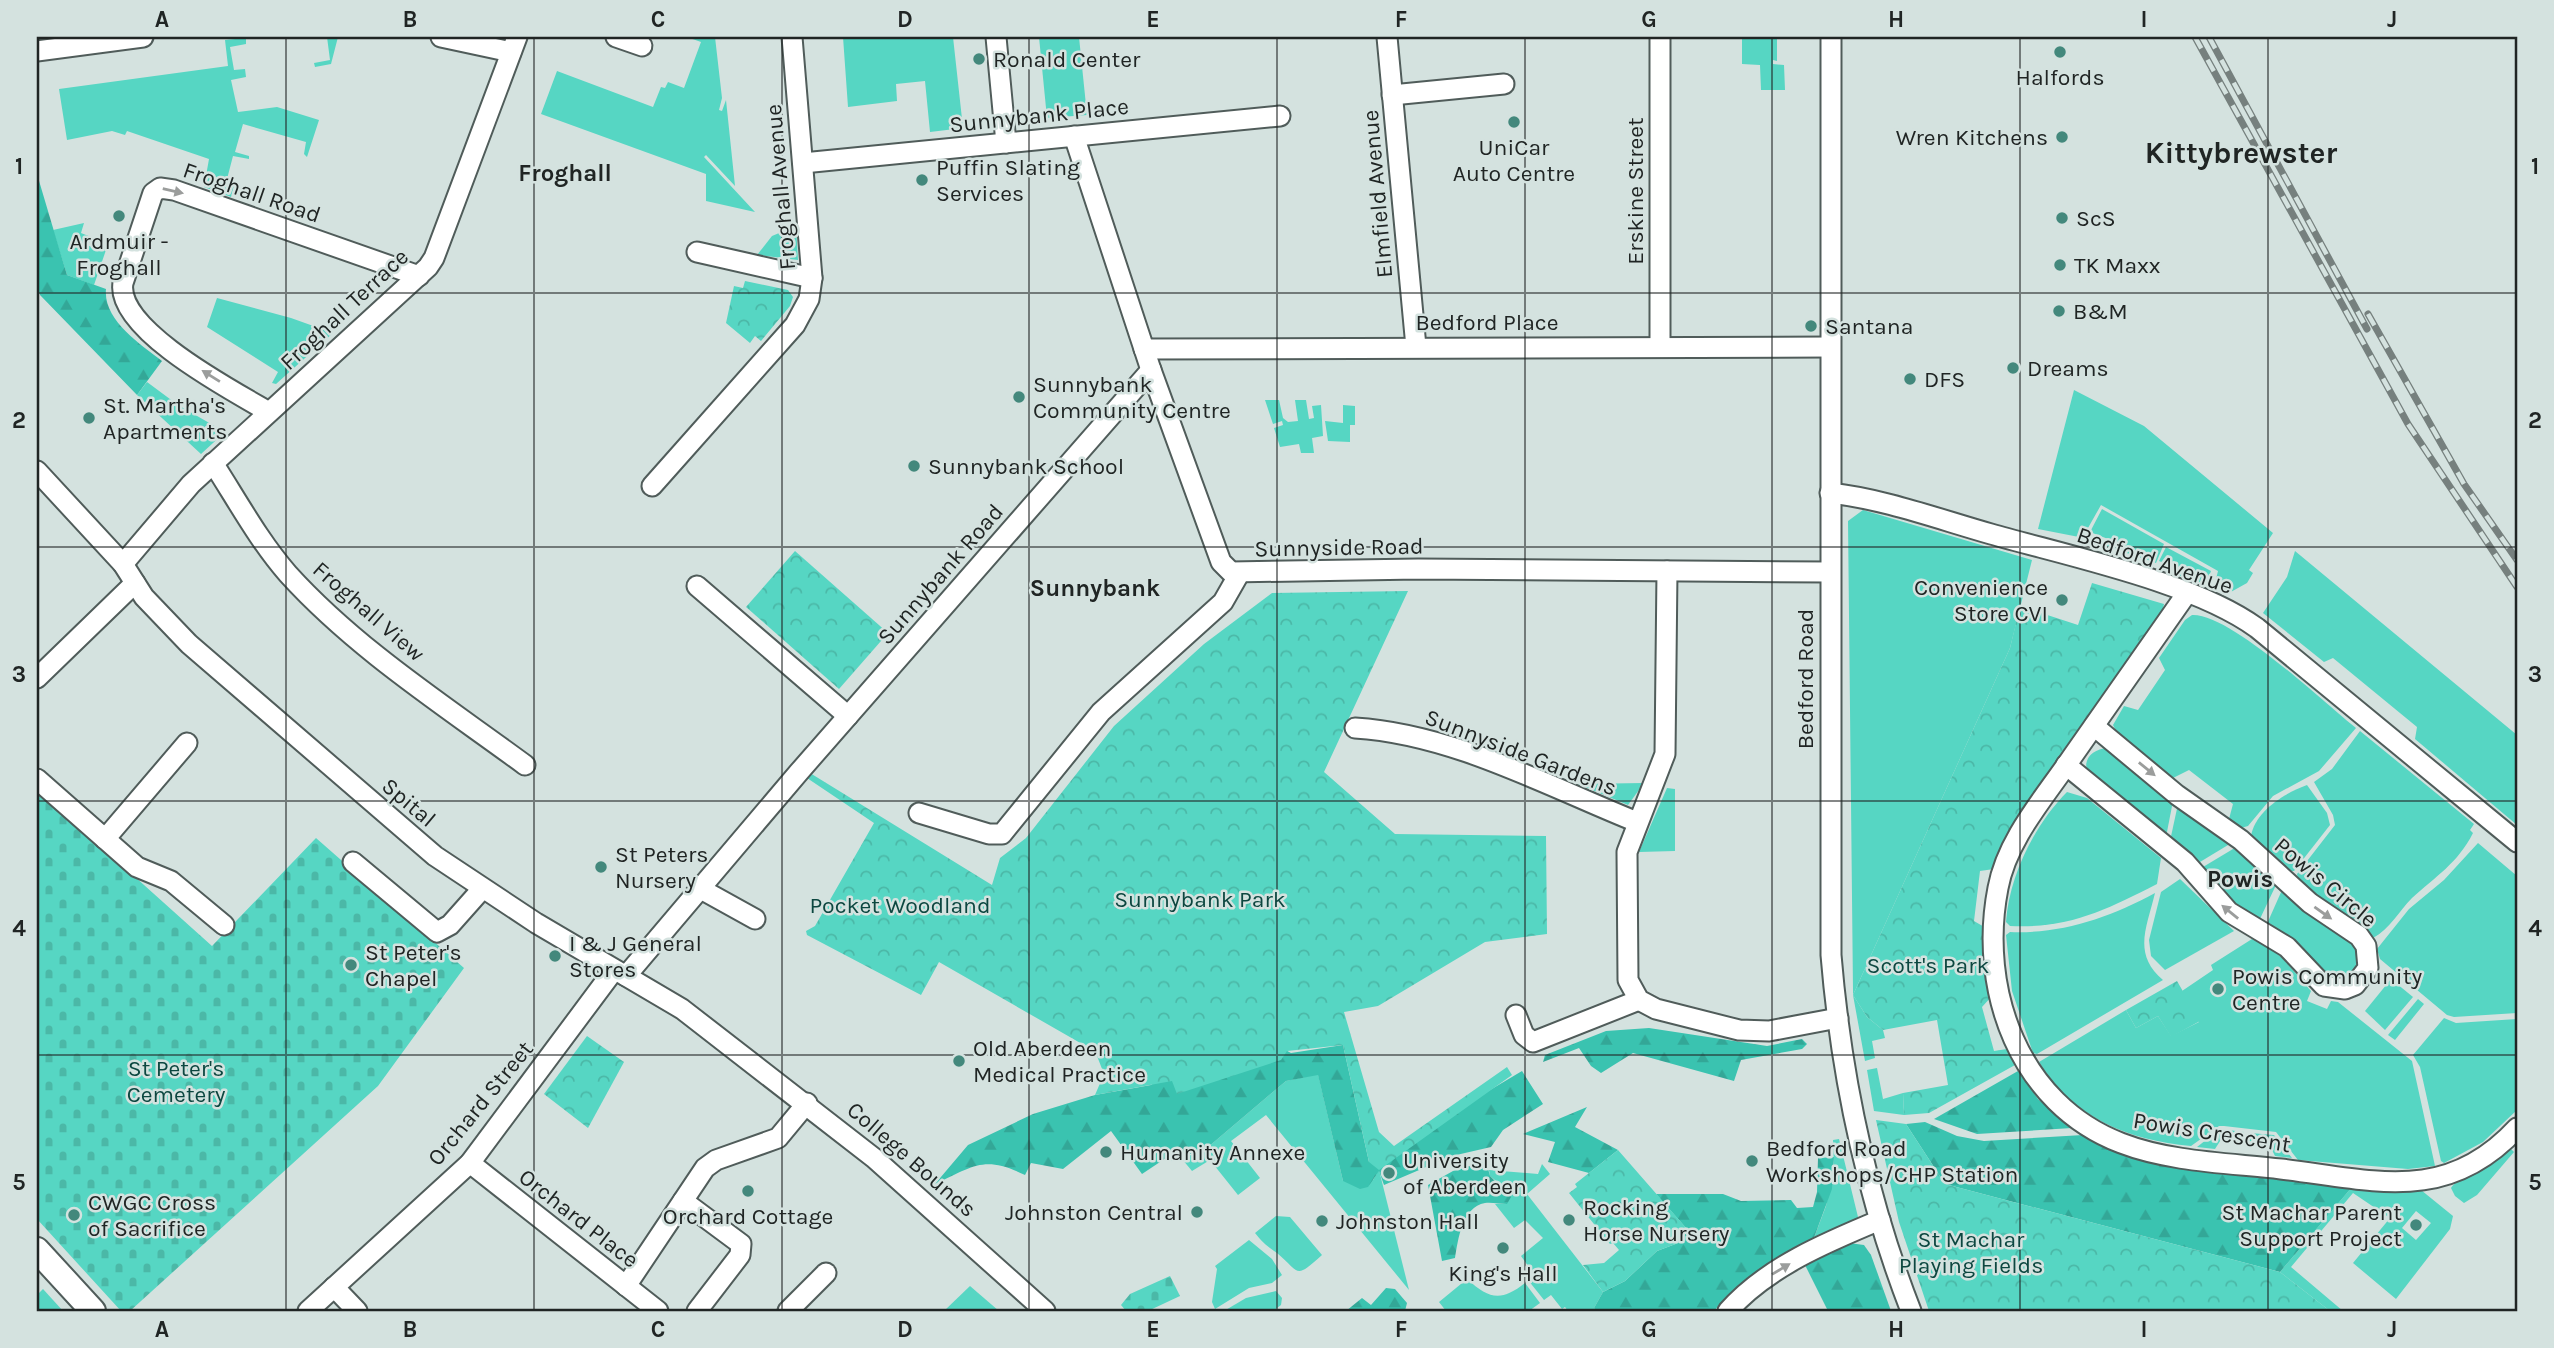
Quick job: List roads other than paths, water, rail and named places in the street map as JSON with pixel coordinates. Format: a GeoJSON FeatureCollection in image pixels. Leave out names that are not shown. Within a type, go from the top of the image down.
{"type":"FeatureCollection","features":[{"type":"Feature","properties":{"kind":"main road"},"geometry":{"type":"LineString","coordinates":[[41,1263],[93,1311]]}},
{"type":"Feature","properties":{"kind":"street"},"geometry":{"type":"LineString","coordinates":[[37,51],[143,37]]}},
{"type":"Feature","properties":{"kind":"street"},"geometry":{"type":"LineString","coordinates":[[440,37],[514,44]]}},
{"type":"Feature","properties":{"kind":"street"},"geometry":{"type":"LineString","coordinates":[[616,37],[642,46]]}},
{"type":"Feature","properties":{"kind":"street","name":"Froghall Avenue"},"geometry":{"type":"LineString","coordinates":[[652,486],[795,325],[809,299],[812,278],[792,37]]}},
{"type":"Feature","properties":{"kind":"street"},"geometry":{"type":"LineString","coordinates":[[996,37],[1006,143]]}},
{"type":"Feature","properties":{"kind":"street","name":"Elmfield Avenue"},"geometry":{"type":"LineString","coordinates":[[1387,37],[1416,347]]}},
{"type":"Feature","properties":{"kind":"street","name":"Erskine Street"},"geometry":{"type":"LineString","coordinates":[[1660,37],[1660,346]]}},
{"type":"Feature","properties":{"kind":"street","name":"Bedford Road"},"geometry":{"type":"LineString","coordinates":[[1831,37],[1831,930],[1839,1018],[1856,1121],[1880,1220],[1910,1311]]}},
{"type":"Feature","properties":{"kind":"street","name":"Froghall Terrace"},"geometry":{"type":"LineString","coordinates":[[123,564],[173,504],[214,463],[419,276],[434,258],[514,44]]}},
{"type":"Feature","properties":{"kind":"street"},"geometry":{"type":"LineString","coordinates":[[1392,95],[1504,84]]}},
{"type":"Feature","properties":{"kind":"street","name":"Sunnybank Place"},"geometry":{"type":"LineString","coordinates":[[803,163],[1280,116]]}},
{"type":"Feature","properties":{"kind":"street","name":"Sunnyside Road"},"geometry":{"type":"LineString","coordinates":[[1074,136],[1151,370],[1225,569],[1239,574],[1418,569],[1829,572]]}},
{"type":"Feature","properties":{"kind":"street","name":"Froghall Road"},"geometry":{"type":"LineString","coordinates":[[269,412],[181,356],[148,330],[126,307],[122,298],[122,283],[153,193],[160,188],[174,190],[419,276]]}},
{"type":"Feature","properties":{"kind":"street"},"geometry":{"type":"LineString","coordinates":[[697,252],[812,278]]}},
{"type":"Feature","properties":{"kind":"street","name":"Bedford Place"},"geometry":{"type":"LineString","coordinates":[[1144,349],[1830,347]]}},
{"type":"Feature","properties":{"kind":"street","name":"Sunnybank Road"},"geometry":{"type":"LineString","coordinates":[[620,973],[699,888],[1151,370]]}},
{"type":"Feature","properties":{"kind":"street","name":"Froghall View"},"geometry":{"type":"LineString","coordinates":[[214,463],[264,543],[301,588],[382,658],[526,765]]}},
{"type":"Feature","properties":{"kind":"street","name":"Spital"},"geometry":{"type":"LineString","coordinates":[[37,471],[123,564],[153,608],[206,659],[435,856],[482,889],[682,1009],[807,1103]]}},
{"type":"Feature","properties":{"kind":"street","name":"Bedford Avenue"},"geometry":{"type":"LineString","coordinates":[[1830,492],[1897,507],[2187,593],[2227,609],[2258,628],[2517,842]]}},
{"type":"Feature","properties":{"kind":"street"},"geometry":{"type":"LineString","coordinates":[[1667,571],[1665,754],[1637,822],[1626,860],[1628,980],[1639,1000],[1664,1012],[1754,1033],[1839,1018]]}},
{"type":"Feature","properties":{"kind":"street"},"geometry":{"type":"LineString","coordinates":[[919,813],[989,834],[1002,834],[1101,712],[1223,602],[1239,574]]}},
{"type":"Feature","properties":{"kind":"street"},"geometry":{"type":"LineString","coordinates":[[37,678],[135,583]]}},
{"type":"Feature","properties":{"kind":"street"},"geometry":{"type":"LineString","coordinates":[[697,586],[848,716]]}},
{"type":"Feature","properties":{"kind":"street","name":"Powis Crescent"},"geometry":{"type":"LineString","coordinates":[[2187,593],[2018,836],[1998,884],[1993,927],[1994,968],[2010,1033],[2031,1073],[2063,1110],[2106,1137],[2143,1150],[2396,1182],[2443,1178],[2464,1170],[2487,1156],[2517,1128]]}},
{"type":"Feature","properties":{"kind":"street","name":"Sunnyside Gardens"},"geometry":{"type":"LineString","coordinates":[[1355,728],[1387,722],[1637,822]]}},
{"type":"Feature","properties":{"kind":"street","name":"Powis Circle"},"geometry":{"type":"LineString","coordinates":[[2066,765],[2185,862],[2229,912],[2287,947],[2325,986],[2345,989],[2363,977],[2369,958],[2366,946],[2358,936],[2310,903],[2241,840],[2177,795],[2094,726]]}},
{"type":"Feature","properties":{"kind":"street"},"geometry":{"type":"LineString","coordinates":[[105,839],[187,743]]}},
{"type":"Feature","properties":{"kind":"street"},"geometry":{"type":"LineString","coordinates":[[37,779],[143,871],[171,881],[224,925]]}},
{"type":"Feature","properties":{"kind":"street"},"geometry":{"type":"LineString","coordinates":[[353,862],[437,932],[450,925],[482,889]]}},
{"type":"Feature","properties":{"kind":"street"},"geometry":{"type":"LineString","coordinates":[[699,888],[755,919]]}},
{"type":"Feature","properties":{"kind":"street","name":"Orchard Street"},"geometry":{"type":"LineString","coordinates":[[308,1311],[470,1163],[620,973]]}},
{"type":"Feature","properties":{"kind":"street"},"geometry":{"type":"LineString","coordinates":[[1516,1015],[1524,1035],[1533,1042],[1639,1000]]}},
{"type":"Feature","properties":{"kind":"street"},"geometry":{"type":"LineString","coordinates":[[626,1286],[710,1163],[778,1138],[807,1103]]}},
{"type":"Feature","properties":{"kind":"street","name":"College Bounds"},"geometry":{"type":"LineString","coordinates":[[807,1103],[931,1206],[1045,1311]]}},
{"type":"Feature","properties":{"kind":"street","name":"Orchard Place"},"geometry":{"type":"LineString","coordinates":[[470,1163],[658,1311]]}},
{"type":"Feature","properties":{"kind":"street"},"geometry":{"type":"LineString","coordinates":[[683,1201],[741,1244],[740,1255],[697,1311]]}},
{"type":"Feature","properties":{"kind":"street"},"geometry":{"type":"LineString","coordinates":[[1728,1311],[1757,1284],[1780,1269],[1880,1220]]}},
{"type":"Feature","properties":{"kind":"street"},"geometry":{"type":"LineString","coordinates":[[788,1311],[826,1273]]}},
{"type":"Feature","properties":{"kind":"street"},"geometry":{"type":"LineString","coordinates":[[334,1287],[357,1311]]}},
{"type":"Feature","properties":{"kind":"railway"},"geometry":{"type":"LineString","coordinates":[[2195,37],[2408,424],[2517,587]]}},
{"type":"Feature","properties":{"kind":"railway"},"geometry":{"type":"LineString","coordinates":[[2209,37],[2367,329]]}},
{"type":"Feature","properties":{"kind":"railway"},"geometry":{"type":"LineString","coordinates":[[2368,314],[2464,484],[2517,560]]}},
{"type":"Feature","properties":{"kind":"place","name":"Halfords"},"geometry":{"type":"Point","coordinates":[2060,52]}},
{"type":"Feature","properties":{"kind":"place","name":"Ronald Center"},"geometry":{"type":"Point","coordinates":[979,59]}},
{"type":"Feature","properties":{"kind":"place","name":"UniCar Auto Centre"},"geometry":{"type":"Point","coordinates":[1514,122]}},
{"type":"Feature","properties":{"kind":"place","name":"Wren Kitchens"},"geometry":{"type":"Point","coordinates":[2062,137]}},
{"type":"Feature","properties":{"kind":"place","name":"Puffin Slating Services"},"geometry":{"type":"Point","coordinates":[922,180]}},
{"type":"Feature","properties":{"kind":"place","name":"Ardmuir - Froghall"},"geometry":{"type":"Point","coordinates":[119,216]}},
{"type":"Feature","properties":{"kind":"place","name":"ScS"},"geometry":{"type":"Point","coordinates":[2062,218]}},
{"type":"Feature","properties":{"kind":"place","name":"TK Maxx"},"geometry":{"type":"Point","coordinates":[2060,265]}},
{"type":"Feature","properties":{"kind":"place","name":"B&M"},"geometry":{"type":"Point","coordinates":[2059,311]}},
{"type":"Feature","properties":{"kind":"place","name":"Santana"},"geometry":{"type":"Point","coordinates":[1811,326]}},
{"type":"Feature","properties":{"kind":"place","name":"Dreams"},"geometry":{"type":"Point","coordinates":[2013,368]}},
{"type":"Feature","properties":{"kind":"place","name":"DFS"},"geometry":{"type":"Point","coordinates":[1910,379]}},
{"type":"Feature","properties":{"kind":"place","name":"Sunnybank Community Centre"},"geometry":{"type":"Point","coordinates":[1019,397]}},
{"type":"Feature","properties":{"kind":"place","name":"St. Martha's Apartments"},"geometry":{"type":"Point","coordinates":[89,418]}},
{"type":"Feature","properties":{"kind":"place","name":"Sunnybank School"},"geometry":{"type":"Point","coordinates":[914,466]}},
{"type":"Feature","properties":{"kind":"place","name":"Convenience Store CVI"},"geometry":{"type":"Point","coordinates":[2062,600]}},
{"type":"Feature","properties":{"kind":"place","name":"St Peters Nursery"},"geometry":{"type":"Point","coordinates":[601,867]}},
{"type":"Feature","properties":{"kind":"place","name":"I & J General Stores"},"geometry":{"type":"Point","coordinates":[555,956]}},
{"type":"Feature","properties":{"kind":"place","name":"St Peter's Chapel"},"geometry":{"type":"Point","coordinates":[351,965]}},
{"type":"Feature","properties":{"kind":"place","name":"Powis Community Centre"},"geometry":{"type":"Point","coordinates":[2218,989]}},
{"type":"Feature","properties":{"kind":"place","name":"Old Aberdeen Medical Practice"},"geometry":{"type":"Point","coordinates":[959,1061]}},
{"type":"Feature","properties":{"kind":"place","name":"Humanity Annexe"},"geometry":{"type":"Point","coordinates":[1106,1152]}},
{"type":"Feature","properties":{"kind":"place","name":"Bedford Road Workshops/CHP Station"},"geometry":{"type":"Point","coordinates":[1752,1161]}},
{"type":"Feature","properties":{"kind":"place","name":"University of Aberdeen"},"geometry":{"type":"Point","coordinates":[1389,1173]}},
{"type":"Feature","properties":{"kind":"place","name":"Orchard Cottage"},"geometry":{"type":"Point","coordinates":[748,1191]}},
{"type":"Feature","properties":{"kind":"place","name":"Johnston Central"},"geometry":{"type":"Point","coordinates":[1197,1212]}},
{"type":"Feature","properties":{"kind":"place","name":"CWGC Cross of Sacrifice"},"geometry":{"type":"Point","coordinates":[74,1215]}},
{"type":"Feature","properties":{"kind":"place","name":"Rocking Horse Nursery"},"geometry":{"type":"Point","coordinates":[1569,1220]}},
{"type":"Feature","properties":{"kind":"place","name":"Johnston Hall"},"geometry":{"type":"Point","coordinates":[1322,1221]}},
{"type":"Feature","properties":{"kind":"place","name":"St Machar Parent Support Project"},"geometry":{"type":"Point","coordinates":[2416,1225]}},
{"type":"Feature","properties":{"kind":"place","name":"King's Hall"},"geometry":{"type":"Point","coordinates":[1503,1248]}},
{"type":"Feature","properties":{"kind":"district","name":"Kittybrewster"},"geometry":{"type":"Point","coordinates":[2241,153]}},
{"type":"Feature","properties":{"kind":"district","name":"Froghall"},"geometry":{"type":"Point","coordinates":[565,173]}},
{"type":"Feature","properties":{"kind":"district","name":"Sunnybank"},"geometry":{"type":"Point","coordinates":[1095,588]}},
{"type":"Feature","properties":{"kind":"district","name":"Powis"},"geometry":{"type":"Point","coordinates":[2240,879]}},
{"type":"Feature","properties":{"kind":"park label","name":"Sunnybank Park"},"geometry":{"type":"Point","coordinates":[1200,899]}},
{"type":"Feature","properties":{"kind":"park label","name":"Pocket Woodland"},"geometry":{"type":"Point","coordinates":[900,905]}},
{"type":"Feature","properties":{"kind":"park label","name":"Scott's Park"},"geometry":{"type":"Point","coordinates":[1928,965]}},
{"type":"Feature","properties":{"kind":"park label","name":"St Peter's Cemetery"},"geometry":{"type":"Point","coordinates":[176,1081]}},
{"type":"Feature","properties":{"kind":"park label","name":"St Machar Playing Fields"},"geometry":{"type":"Point","coordinates":[1971,1252]}}]}
